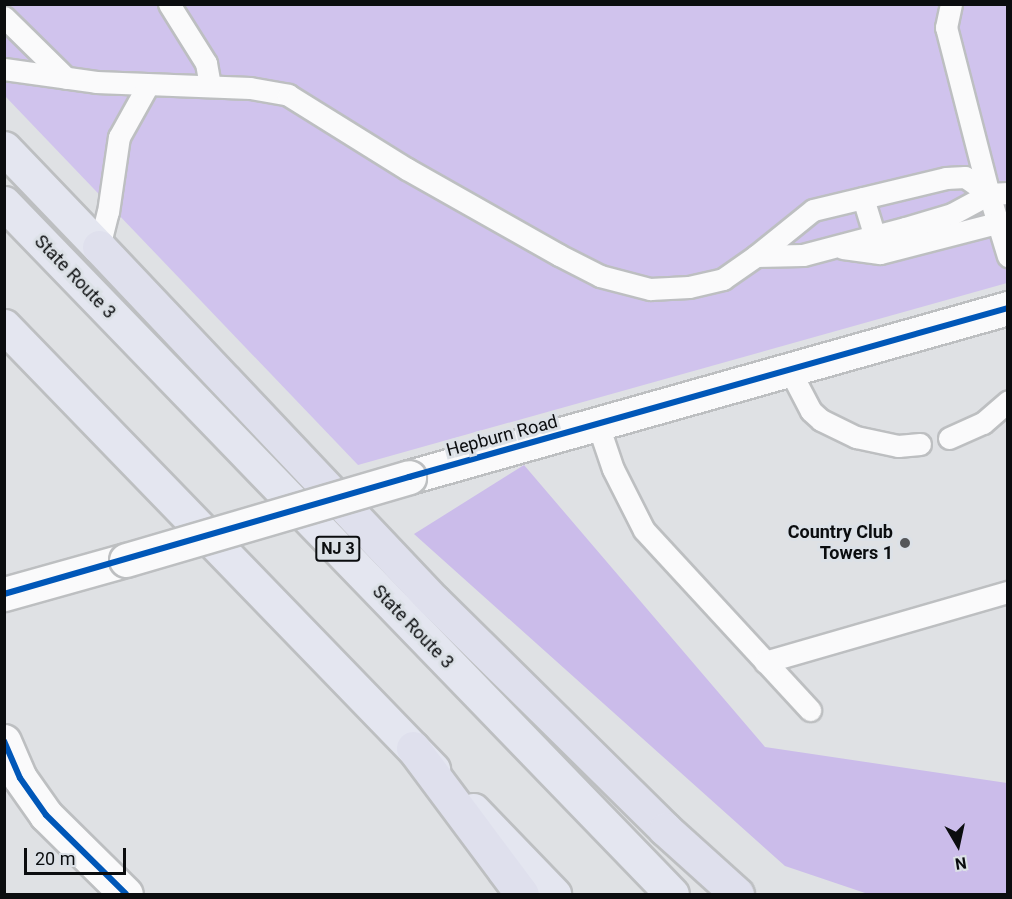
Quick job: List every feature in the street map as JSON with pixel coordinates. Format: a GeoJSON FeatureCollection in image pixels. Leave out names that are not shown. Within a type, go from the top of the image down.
{"type":"FeatureCollection","features":[{"type":"Feature","properties":{"kind":"highway"},"geometry":{"type":"LineString","coordinates":[[4,148],[434,601],[665,829],[737,894]]}},
{"type":"Feature","properties":{"kind":"highway","name":"State Route 3"},"geometry":{"type":"LineString","coordinates":[[4,203],[672,894]]}},
{"type":"Feature","properties":{"kind":"highway"},"geometry":{"type":"LineString","coordinates":[[4,326],[554,894]]}},
{"type":"Feature","properties":{"kind":"highway"},"geometry":{"type":"LineString","coordinates":[[413,748],[522,894]]}},
{"type":"Feature","properties":{"kind":"street","name":"Hepburn Road"},"geometry":{"type":"LineString","coordinates":[[4,594],[1008,308]]}},
{"type":"Feature","properties":{"kind":"street"},"geometry":{"type":"LineString","coordinates":[[4,741],[20,778],[46,815],[126,894]]}},
{"type":"Feature","properties":{"kind":"lane"},"geometry":{"type":"LineString","coordinates":[[169,4],[206,63],[210,86]]}},
{"type":"Feature","properties":{"kind":"lane"},"geometry":{"type":"LineString","coordinates":[[951,4],[946,27],[998,193],[997,224],[1008,256]]}},
{"type":"Feature","properties":{"kind":"lane"},"geometry":{"type":"LineString","coordinates":[[4,17],[66,78]]}},
{"type":"Feature","properties":{"kind":"lane"},"geometry":{"type":"LineString","coordinates":[[4,69],[66,78],[148,85],[250,88],[288,95],[407,169],[600,276],[650,289],[689,287],[723,279],[756,256],[813,210],[946,178],[964,177],[998,193]]}},
{"type":"Feature","properties":{"kind":"lane"},"geometry":{"type":"LineString","coordinates":[[99,247],[108,212],[119,137],[148,85]]}},
{"type":"Feature","properties":{"kind":"lane"},"geometry":{"type":"LineString","coordinates":[[756,256],[803,255],[952,214],[998,193]]}},
{"type":"Feature","properties":{"kind":"lane"},"geometry":{"type":"LineString","coordinates":[[863,198],[874,236]]}},
{"type":"Feature","properties":{"kind":"lane"},"geometry":{"type":"LineString","coordinates":[[831,247],[880,252],[997,224]]}},
{"type":"Feature","properties":{"kind":"lane"},"geometry":{"type":"LineString","coordinates":[[789,369],[811,411],[821,420],[856,437],[898,446],[920,444]]}},
{"type":"Feature","properties":{"kind":"lane"},"geometry":{"type":"LineString","coordinates":[[949,438],[983,423],[1008,401]]}},
{"type":"Feature","properties":{"kind":"lane"},"geometry":{"type":"LineString","coordinates":[[598,425],[612,469],[644,530],[810,710]]}},
{"type":"Feature","properties":{"kind":"lane"},"geometry":{"type":"LineString","coordinates":[[765,662],[1008,592]]}},
{"type":"Feature","properties":{"kind":"shaded area"},"geometry":{"type":"Polygon","coordinates":[[[5,5],[1007,5],[1007,283],[358,465],[5,96],[5,5]]]}},
{"type":"Feature","properties":{"kind":"shaded area"},"geometry":{"type":"Polygon","coordinates":[[[524,465],[765,747],[1007,783],[1007,894],[868,894],[785,866],[414,534],[524,465]]]}},
{"type":"Feature","properties":{"kind":"cycle path"},"geometry":{"type":"LineString","coordinates":[[4,594],[1008,308]]}},
{"type":"Feature","properties":{"kind":"cycle path"},"geometry":{"type":"LineString","coordinates":[[4,741],[20,778],[46,815],[126,894]]}},
{"type":"Feature","properties":{"kind":"place","name":"Country Club Towers 1"},"geometry":{"type":"Point","coordinates":[905,543]}}]}
